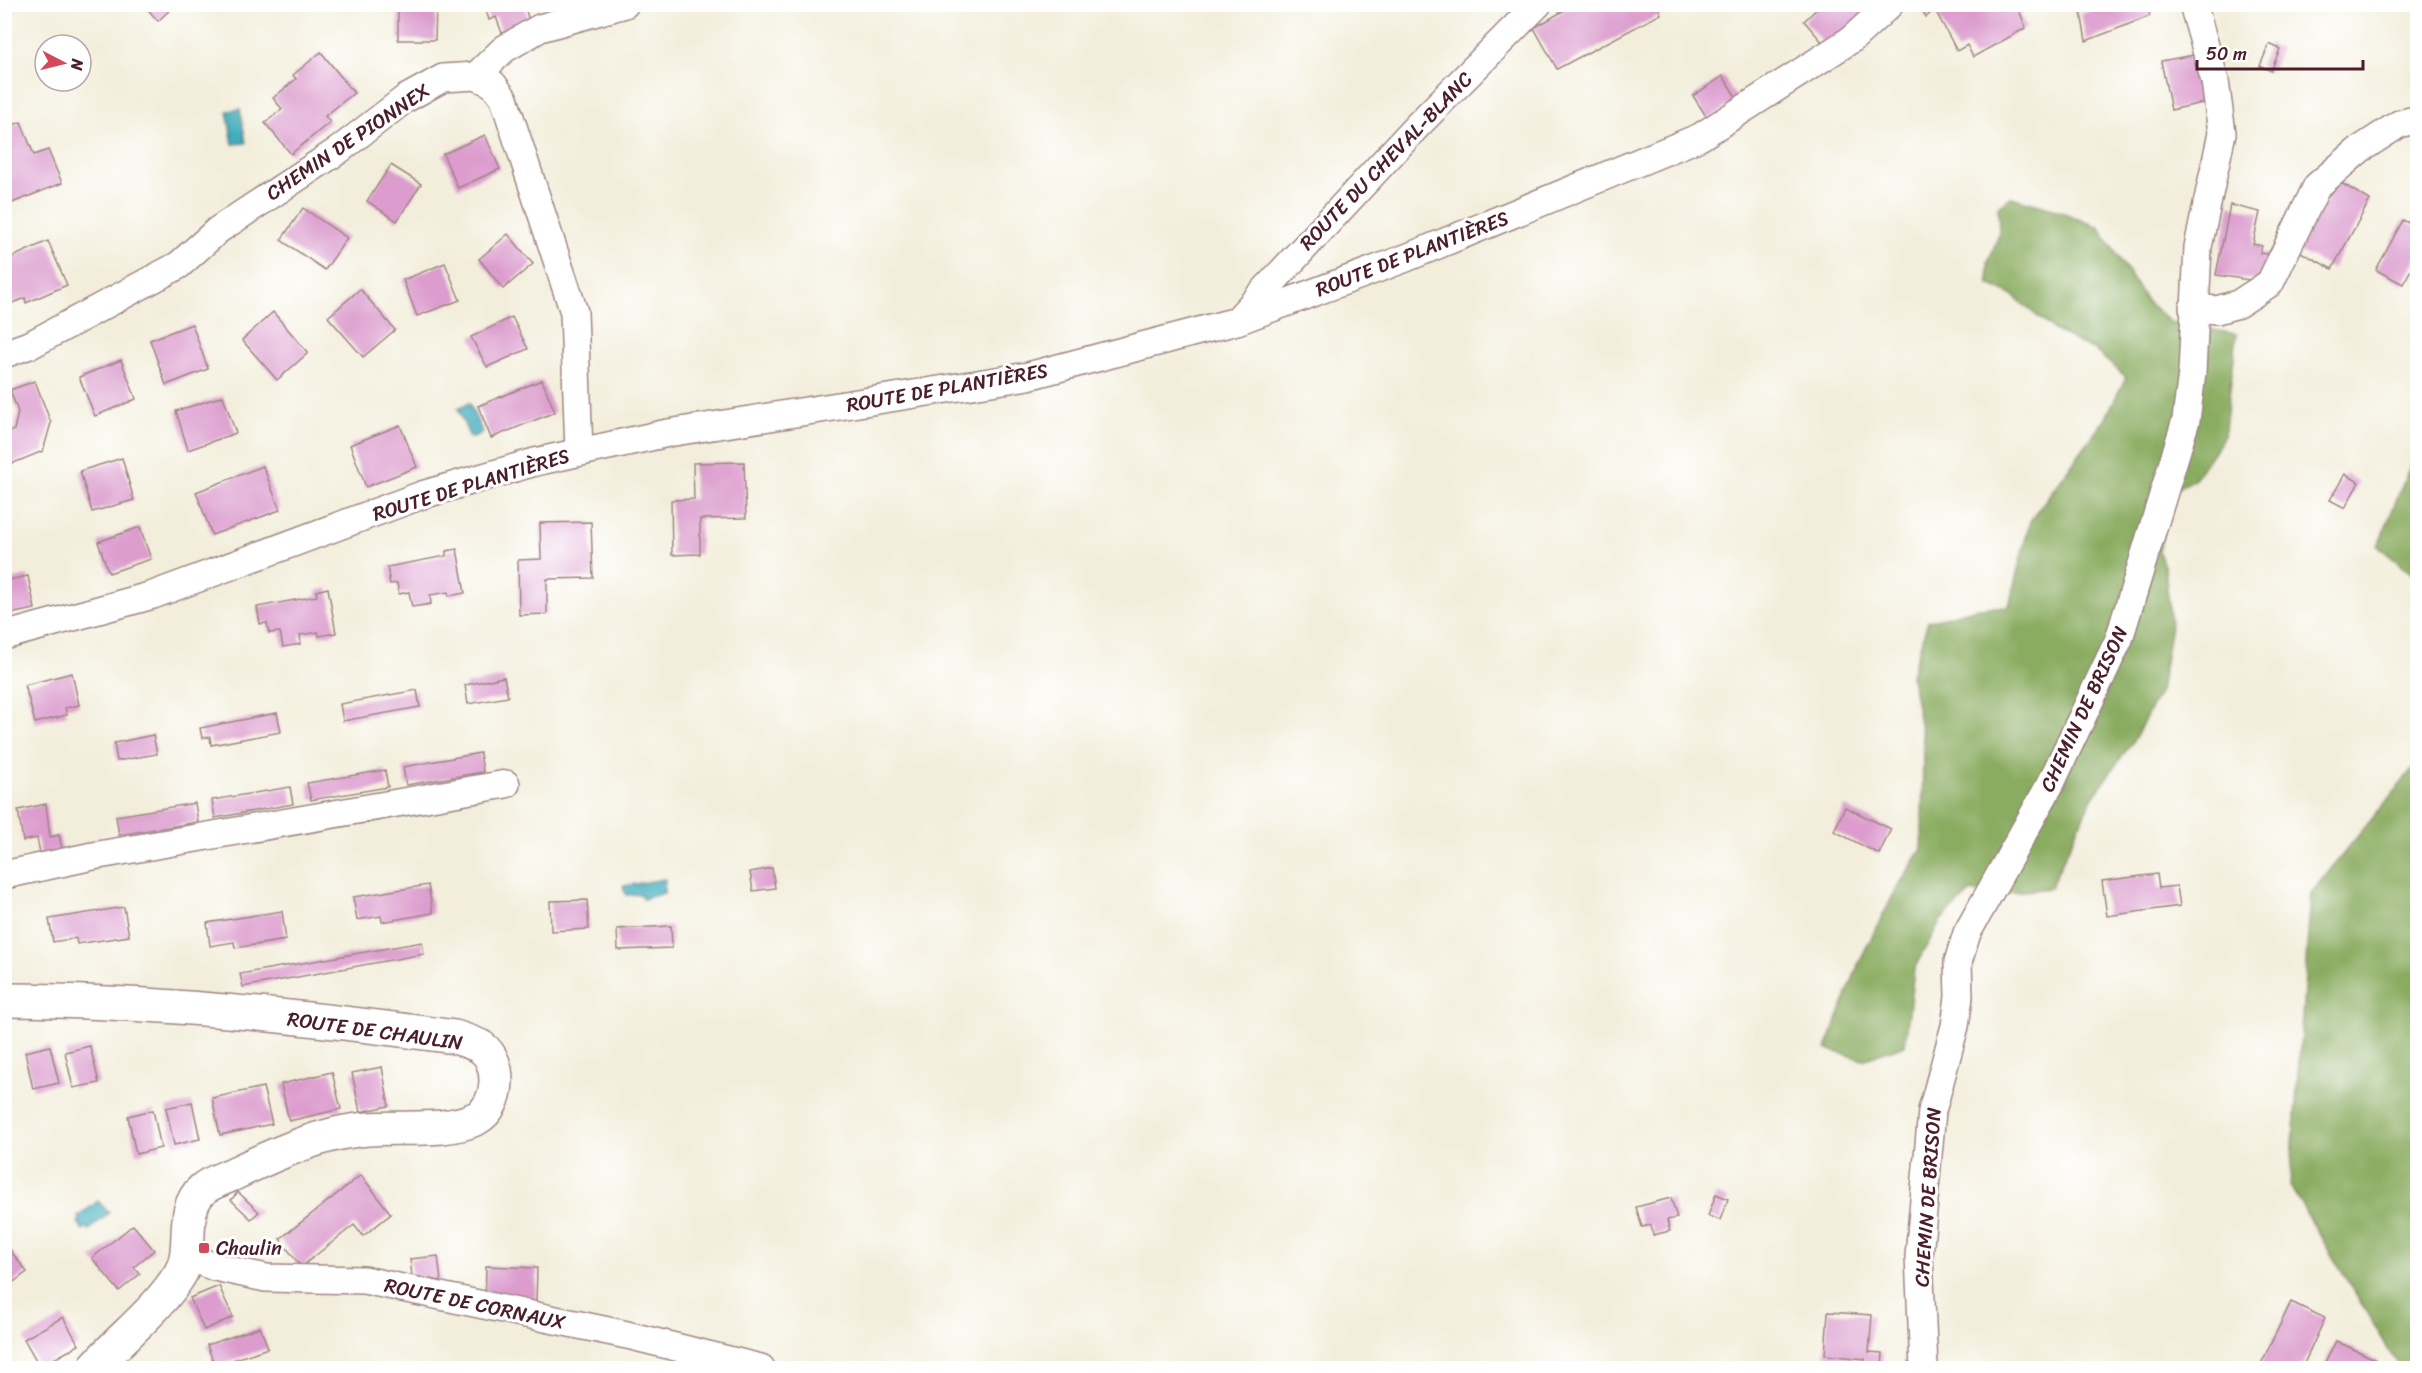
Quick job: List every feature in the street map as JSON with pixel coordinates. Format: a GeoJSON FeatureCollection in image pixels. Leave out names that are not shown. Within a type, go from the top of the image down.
{"type":"FeatureCollection","features":[{"type":"Feature","properties":{"kind":"street"},"geometry":{"type":"LineString","coordinates":[[579,452],[574,312],[504,99],[493,84],[476,76],[504,49],[540,28],[624,4]]}},
{"type":"Feature","properties":{"kind":"street","name":"ROUTE DU CHEVAL-BLANC"},"geometry":{"type":"LineString","coordinates":[[1237,321],[1417,126],[1538,4]]}},
{"type":"Feature","properties":{"kind":"street","name":"ROUTE DE PLANTIÈRES"},"geometry":{"type":"LineString","coordinates":[[4,636],[153,595],[422,495],[535,462],[669,433],[1028,376],[1237,321],[1406,258],[1701,137],[1852,39],[1890,4]]}},
{"type":"Feature","properties":{"kind":"street","name":"CHEMIN DE BRISON"},"geometry":{"type":"LineString","coordinates":[[1924,1368],[1918,1256],[1932,1111],[1955,1026],[1959,998],[1958,962],[1967,933],[2051,783],[2120,639],[2186,420],[2192,373],[2193,308],[2198,247],[2222,133],[2215,81],[2193,4]]}},
{"type":"Feature","properties":{"kind":"street","name":"CHEMIN DE PIONNEX"},"geometry":{"type":"LineString","coordinates":[[4,354],[32,344],[179,265],[218,230],[339,150],[405,99],[443,78],[476,76]]}},
{"type":"Feature","properties":{"kind":"street"},"geometry":{"type":"LineString","coordinates":[[2193,308],[2217,310],[2238,304],[2270,283],[2317,186],[2359,150],[2399,124],[2418,119]]}},
{"type":"Feature","properties":{"kind":"street"},"geometry":{"type":"LineString","coordinates":[[4,875],[93,856],[506,784]]}},
{"type":"Feature","properties":{"kind":"street","name":"ROUTE DE CHAULIN"},"geometry":{"type":"LineString","coordinates":[[4,1000],[61,1000],[198,1010],[402,1030],[455,1037],[482,1048],[493,1064],[497,1082],[493,1100],[478,1118],[442,1126],[366,1129],[296,1145],[204,1188],[191,1203],[188,1257],[180,1274],[160,1300],[94,1368]]}},
{"type":"Feature","properties":{"kind":"street","name":"ROUTE DE CORNAUX"},"geometry":{"type":"LineString","coordinates":[[188,1257],[215,1267],[266,1278],[364,1280],[627,1335],[761,1368]]}},
{"type":"Feature","properties":{"kind":"green space"},"geometry":{"type":"Polygon","coordinates":[[[2011,197],[2053,209],[2099,227],[2147,302],[2170,322],[2237,334],[2224,436],[2194,480],[2171,491],[2159,552],[2165,569],[2171,625],[2160,691],[2133,741],[2092,798],[2050,888],[2006,893],[1971,892],[1941,920],[1914,969],[1905,1045],[1863,1060],[1826,1049],[1860,960],[1897,888],[1922,849],[1923,739],[1911,675],[1928,621],[1978,608],[2009,606],[2030,521],[2105,419],[2126,377],[2094,350],[2054,330],[2012,295],[1989,284],[1988,262],[1999,235],[1998,207],[2011,197]]]}},
{"type":"Feature","properties":{"kind":"green space"},"geometry":{"type":"Polygon","coordinates":[[[2417,449],[2417,578],[2378,546],[2417,449]]]}},
{"type":"Feature","properties":{"kind":"green space"},"geometry":{"type":"Polygon","coordinates":[[[2417,764],[2418,1368],[2400,1368],[2290,1186],[2311,893],[2417,764]]]}},
{"type":"Feature","properties":{"kind":"water"},"geometry":{"type":"Polygon","coordinates":[[[240,109],[246,143],[233,144],[227,111],[240,109]]]}},
{"type":"Feature","properties":{"kind":"water"},"geometry":{"type":"Polygon","coordinates":[[[469,403],[483,433],[470,438],[458,409],[469,403]]]}},
{"type":"Feature","properties":{"kind":"water"},"geometry":{"type":"Polygon","coordinates":[[[665,879],[664,893],[643,899],[641,894],[626,895],[623,886],[665,879]]]}},
{"type":"Feature","properties":{"kind":"water"},"geometry":{"type":"Polygon","coordinates":[[[98,1201],[109,1213],[89,1230],[86,1227],[83,1230],[78,1217],[98,1201]]]}},
{"type":"Feature","properties":{"kind":"building"},"geometry":{"type":"Polygon","coordinates":[[[143,4],[176,4],[158,21],[143,4]]]}},
{"type":"Feature","properties":{"kind":"building"},"geometry":{"type":"Polygon","coordinates":[[[484,4],[524,4],[530,24],[502,33],[496,17],[489,20],[484,4]]]}},
{"type":"Feature","properties":{"kind":"building"},"geometry":{"type":"Polygon","coordinates":[[[546,4],[571,4],[572,7],[549,14],[546,4]]]}},
{"type":"Feature","properties":{"kind":"building"},"geometry":{"type":"Polygon","coordinates":[[[1575,4],[1656,4],[1661,14],[1557,69],[1534,28],[1575,4]]]}},
{"type":"Feature","properties":{"kind":"building"},"geometry":{"type":"Polygon","coordinates":[[[1822,4],[1883,4],[1830,51],[1804,21],[1822,4]]]}},
{"type":"Feature","properties":{"kind":"building"},"geometry":{"type":"Polygon","coordinates":[[[1919,4],[1997,4],[2000,10],[2017,5],[2026,28],[1973,57],[1967,45],[1957,51],[1935,10],[1926,17],[1919,4]]]}},
{"type":"Feature","properties":{"kind":"building"},"geometry":{"type":"Polygon","coordinates":[[[2094,4],[2146,4],[2150,16],[2086,41],[2081,13],[2096,9],[2094,4]]]}},
{"type":"Feature","properties":{"kind":"building"},"geometry":{"type":"Polygon","coordinates":[[[398,8],[436,8],[435,40],[398,40],[398,8]]]}},
{"type":"Feature","properties":{"kind":"building"},"geometry":{"type":"Polygon","coordinates":[[[2269,44],[2280,49],[2271,71],[2260,66],[2269,44]]]}},
{"type":"Feature","properties":{"kind":"building"},"geometry":{"type":"Polygon","coordinates":[[[321,52],[354,93],[325,116],[330,122],[291,154],[265,123],[282,109],[273,98],[296,79],[293,75],[321,52]]]}},
{"type":"Feature","properties":{"kind":"building"},"geometry":{"type":"Polygon","coordinates":[[[2198,54],[2211,101],[2171,110],[2161,61],[2198,54]]]}},
{"type":"Feature","properties":{"kind":"building"},"geometry":{"type":"Polygon","coordinates":[[[1723,76],[1738,100],[1708,119],[1693,96],[1723,76]]]}},
{"type":"Feature","properties":{"kind":"building"},"geometry":{"type":"Polygon","coordinates":[[[4,113],[10,126],[21,122],[34,155],[48,150],[62,183],[12,203],[4,185],[4,113]]]}},
{"type":"Feature","properties":{"kind":"building"},"geometry":{"type":"Polygon","coordinates":[[[485,135],[500,169],[458,188],[443,154],[485,135]]]}},
{"type":"Feature","properties":{"kind":"building"},"geometry":{"type":"Polygon","coordinates":[[[391,165],[421,184],[397,221],[367,201],[391,165]]]}},
{"type":"Feature","properties":{"kind":"building"},"geometry":{"type":"Polygon","coordinates":[[[2336,180],[2370,200],[2332,269],[2297,250],[2336,180]]]}},
{"type":"Feature","properties":{"kind":"building"},"geometry":{"type":"Polygon","coordinates":[[[2230,205],[2260,212],[2253,244],[2262,246],[2260,253],[2274,255],[2262,282],[2216,275],[2230,205]]]}},
{"type":"Feature","properties":{"kind":"building"},"geometry":{"type":"Polygon","coordinates":[[[303,208],[347,238],[325,270],[281,240],[303,208]]]}},
{"type":"Feature","properties":{"kind":"building"},"geometry":{"type":"Polygon","coordinates":[[[2403,220],[2418,228],[2418,257],[2403,284],[2376,270],[2403,220]]]}},
{"type":"Feature","properties":{"kind":"building"},"geometry":{"type":"Polygon","coordinates":[[[508,234],[533,264],[503,289],[479,259],[508,234]]]}},
{"type":"Feature","properties":{"kind":"building"},"geometry":{"type":"Polygon","coordinates":[[[48,241],[67,285],[26,303],[25,298],[5,306],[5,251],[8,259],[48,241]]]}},
{"type":"Feature","properties":{"kind":"building"},"geometry":{"type":"Polygon","coordinates":[[[445,263],[460,300],[417,316],[403,280],[445,263]]]}},
{"type":"Feature","properties":{"kind":"building"},"geometry":{"type":"Polygon","coordinates":[[[360,289],[395,330],[363,357],[328,317],[360,289]]]}},
{"type":"Feature","properties":{"kind":"building"},"geometry":{"type":"Polygon","coordinates":[[[273,312],[308,353],[277,380],[242,340],[273,312]]]}},
{"type":"Feature","properties":{"kind":"building"},"geometry":{"type":"Polygon","coordinates":[[[512,317],[528,349],[487,367],[471,337],[512,317]]]}},
{"type":"Feature","properties":{"kind":"building"},"geometry":{"type":"Polygon","coordinates":[[[192,324],[208,369],[166,385],[150,340],[192,324]]]}},
{"type":"Feature","properties":{"kind":"building"},"geometry":{"type":"Polygon","coordinates":[[[121,360],[136,399],[95,416],[79,377],[121,360]]]}},
{"type":"Feature","properties":{"kind":"building"},"geometry":{"type":"Polygon","coordinates":[[[542,380],[555,412],[491,438],[478,406],[542,380]]]}},
{"type":"Feature","properties":{"kind":"building"},"geometry":{"type":"Polygon","coordinates":[[[35,381],[51,423],[43,451],[4,467],[4,434],[14,430],[18,412],[10,390],[35,381]]]}},
{"type":"Feature","properties":{"kind":"building"},"geometry":{"type":"Polygon","coordinates":[[[223,396],[236,433],[188,450],[176,411],[223,396]]]}},
{"type":"Feature","properties":{"kind":"building"},"geometry":{"type":"Polygon","coordinates":[[[400,425],[417,467],[366,487],[350,445],[400,425]]]}},
{"type":"Feature","properties":{"kind":"building"},"geometry":{"type":"Polygon","coordinates":[[[122,458],[134,500],[92,512],[80,471],[122,458]]]}},
{"type":"Feature","properties":{"kind":"building"},"geometry":{"type":"Polygon","coordinates":[[[744,462],[746,518],[700,519],[700,554],[672,555],[671,500],[694,499],[693,463],[744,462]]]}},
{"type":"Feature","properties":{"kind":"building"},"geometry":{"type":"Polygon","coordinates":[[[263,466],[280,510],[212,535],[196,492],[263,466]]]}},
{"type":"Feature","properties":{"kind":"building"},"geometry":{"type":"Polygon","coordinates":[[[2345,474],[2359,482],[2345,508],[2330,500],[2345,474]]]}},
{"type":"Feature","properties":{"kind":"building"},"geometry":{"type":"Polygon","coordinates":[[[591,522],[593,578],[547,579],[547,614],[519,615],[518,560],[541,559],[540,523],[591,522]]]}},
{"type":"Feature","properties":{"kind":"building"},"geometry":{"type":"Polygon","coordinates":[[[140,527],[151,559],[109,573],[98,542],[140,527]]]}},
{"type":"Feature","properties":{"kind":"building"},"geometry":{"type":"Polygon","coordinates":[[[457,549],[465,593],[449,596],[448,592],[430,595],[431,604],[412,607],[409,592],[399,594],[397,583],[390,584],[387,567],[446,556],[446,551],[457,549]]]}},
{"type":"Feature","properties":{"kind":"building"},"geometry":{"type":"Polygon","coordinates":[[[28,576],[35,609],[4,615],[4,581],[28,576]]]}},
{"type":"Feature","properties":{"kind":"building"},"geometry":{"type":"Polygon","coordinates":[[[328,588],[336,633],[319,636],[318,632],[300,635],[301,644],[283,647],[280,632],[269,633],[267,623],[260,624],[257,607],[317,596],[316,591],[328,588]]]}},
{"type":"Feature","properties":{"kind":"building"},"geometry":{"type":"Polygon","coordinates":[[[72,673],[79,705],[65,708],[67,715],[35,723],[25,685],[72,673]]]}},
{"type":"Feature","properties":{"kind":"building"},"geometry":{"type":"Polygon","coordinates":[[[504,677],[508,697],[468,704],[465,685],[504,677]]]}},
{"type":"Feature","properties":{"kind":"building"},"geometry":{"type":"Polygon","coordinates":[[[417,690],[420,707],[343,721],[340,704],[417,690]]]}},
{"type":"Feature","properties":{"kind":"building"},"geometry":{"type":"Polygon","coordinates":[[[277,713],[281,732],[211,745],[210,737],[202,738],[200,728],[277,713]]]}},
{"type":"Feature","properties":{"kind":"building"},"geometry":{"type":"Polygon","coordinates":[[[153,735],[157,754],[117,761],[114,743],[153,735]]]}},
{"type":"Feature","properties":{"kind":"building"},"geometry":{"type":"Polygon","coordinates":[[[480,753],[483,772],[406,785],[403,767],[480,753]]]}},
{"type":"Feature","properties":{"kind":"building"},"geometry":{"type":"Polygon","coordinates":[[[385,770],[388,787],[311,800],[307,783],[385,770]]]}},
{"type":"Feature","properties":{"kind":"building"},"geometry":{"type":"Polygon","coordinates":[[[290,787],[293,804],[215,818],[212,800],[290,787]]]}},
{"type":"Feature","properties":{"kind":"building"},"geometry":{"type":"Polygon","coordinates":[[[195,803],[198,822],[119,835],[116,816],[195,803]]]}},
{"type":"Feature","properties":{"kind":"building"},"geometry":{"type":"Polygon","coordinates":[[[46,804],[50,837],[59,835],[63,853],[41,858],[37,838],[23,841],[18,810],[46,804]]]}},
{"type":"Feature","properties":{"kind":"building"},"geometry":{"type":"Polygon","coordinates":[[[1845,807],[1891,829],[1879,854],[1834,831],[1845,807]]]}},
{"type":"Feature","properties":{"kind":"building"},"geometry":{"type":"Polygon","coordinates":[[[772,868],[775,888],[753,891],[750,872],[772,868]]]}},
{"type":"Feature","properties":{"kind":"building"},"geometry":{"type":"Polygon","coordinates":[[[2157,874],[2159,888],[2177,886],[2180,906],[2107,916],[2102,881],[2157,874]]]}},
{"type":"Feature","properties":{"kind":"building"},"geometry":{"type":"Polygon","coordinates":[[[428,885],[433,913],[382,922],[381,916],[357,920],[353,897],[428,885]]]}},
{"type":"Feature","properties":{"kind":"building"},"geometry":{"type":"Polygon","coordinates":[[[587,900],[589,929],[551,931],[550,901],[587,900]]]}},
{"type":"Feature","properties":{"kind":"building"},"geometry":{"type":"Polygon","coordinates":[[[124,907],[129,936],[77,944],[76,938],[53,942],[49,919],[124,907]]]}},
{"type":"Feature","properties":{"kind":"building"},"geometry":{"type":"Polygon","coordinates":[[[282,911],[286,940],[235,948],[234,942],[210,946],[207,923],[282,911]]]}},
{"type":"Feature","properties":{"kind":"building"},"geometry":{"type":"Polygon","coordinates":[[[671,926],[672,948],[618,950],[617,929],[671,926]]]}},
{"type":"Feature","properties":{"kind":"building"},"geometry":{"type":"Polygon","coordinates":[[[422,942],[424,954],[243,987],[240,974],[422,942]]]}},
{"type":"Feature","properties":{"kind":"building"},"geometry":{"type":"Polygon","coordinates":[[[50,1046],[59,1083],[33,1089],[25,1052],[50,1046]]]}},
{"type":"Feature","properties":{"kind":"building"},"geometry":{"type":"Polygon","coordinates":[[[90,1046],[99,1083],[73,1088],[65,1052],[90,1046]]]}},
{"type":"Feature","properties":{"kind":"building"},"geometry":{"type":"Polygon","coordinates":[[[382,1067],[389,1106],[360,1112],[352,1073],[382,1067]]]}},
{"type":"Feature","properties":{"kind":"building"},"geometry":{"type":"Polygon","coordinates":[[[332,1072],[341,1109],[289,1121],[281,1084],[332,1072]]]}},
{"type":"Feature","properties":{"kind":"building"},"geometry":{"type":"Polygon","coordinates":[[[263,1087],[272,1124],[220,1135],[212,1098],[263,1087]]]}},
{"type":"Feature","properties":{"kind":"building"},"geometry":{"type":"Polygon","coordinates":[[[192,1102],[200,1139],[174,1145],[166,1108],[192,1102]]]}},
{"type":"Feature","properties":{"kind":"building"},"geometry":{"type":"Polygon","coordinates":[[[153,1110],[161,1148],[136,1154],[128,1116],[153,1110]]]}},
{"type":"Feature","properties":{"kind":"building"},"geometry":{"type":"Polygon","coordinates":[[[361,1175],[391,1214],[363,1236],[354,1225],[301,1267],[280,1239],[361,1175]]]}},
{"type":"Feature","properties":{"kind":"building"},"geometry":{"type":"Polygon","coordinates":[[[238,1192],[259,1212],[251,1219],[231,1200],[238,1192]]]}},
{"type":"Feature","properties":{"kind":"building"},"geometry":{"type":"Polygon","coordinates":[[[1716,1194],[1728,1199],[1720,1220],[1708,1216],[1716,1194]]]}},
{"type":"Feature","properties":{"kind":"building"},"geometry":{"type":"Polygon","coordinates":[[[1671,1198],[1677,1218],[1667,1220],[1670,1231],[1653,1235],[1651,1225],[1642,1227],[1636,1207],[1671,1198]]]}},
{"type":"Feature","properties":{"kind":"building"},"geometry":{"type":"Polygon","coordinates":[[[133,1225],[154,1250],[134,1267],[140,1274],[119,1291],[92,1258],[133,1225]]]}},
{"type":"Feature","properties":{"kind":"building"},"geometry":{"type":"Polygon","coordinates":[[[4,1242],[27,1272],[4,1289],[4,1242]]]}},
{"type":"Feature","properties":{"kind":"building"},"geometry":{"type":"Polygon","coordinates":[[[438,1256],[441,1281],[412,1276],[410,1259],[438,1256]]]}},
{"type":"Feature","properties":{"kind":"building"},"geometry":{"type":"Polygon","coordinates":[[[486,1266],[537,1268],[536,1304],[485,1303],[486,1266]]]}},
{"type":"Feature","properties":{"kind":"building"},"geometry":{"type":"Polygon","coordinates":[[[219,1286],[233,1317],[204,1330],[190,1298],[219,1286]]]}},
{"type":"Feature","properties":{"kind":"building"},"geometry":{"type":"Polygon","coordinates":[[[2291,1302],[2325,1318],[2302,1368],[2259,1368],[2291,1302]]]}},
{"type":"Feature","properties":{"kind":"building"},"geometry":{"type":"Polygon","coordinates":[[[1828,1312],[1872,1315],[1869,1352],[1883,1353],[1882,1368],[1864,1368],[1865,1359],[1825,1355],[1828,1312]]]}},
{"type":"Feature","properties":{"kind":"building"},"geometry":{"type":"Polygon","coordinates":[[[63,1317],[79,1345],[40,1367],[24,1339],[63,1317]]]}},
{"type":"Feature","properties":{"kind":"building"},"geometry":{"type":"Polygon","coordinates":[[[260,1327],[268,1348],[215,1366],[207,1345],[260,1327]]]}},
{"type":"Feature","properties":{"kind":"building"},"geometry":{"type":"Polygon","coordinates":[[[2336,1341],[2377,1360],[2374,1368],[2335,1368],[2325,1363],[2336,1341]]]}},
{"type":"Feature","properties":{"kind":"place","name":"Chaulin"},"geometry":{"type":"Point","coordinates":[204,1248]}}]}
